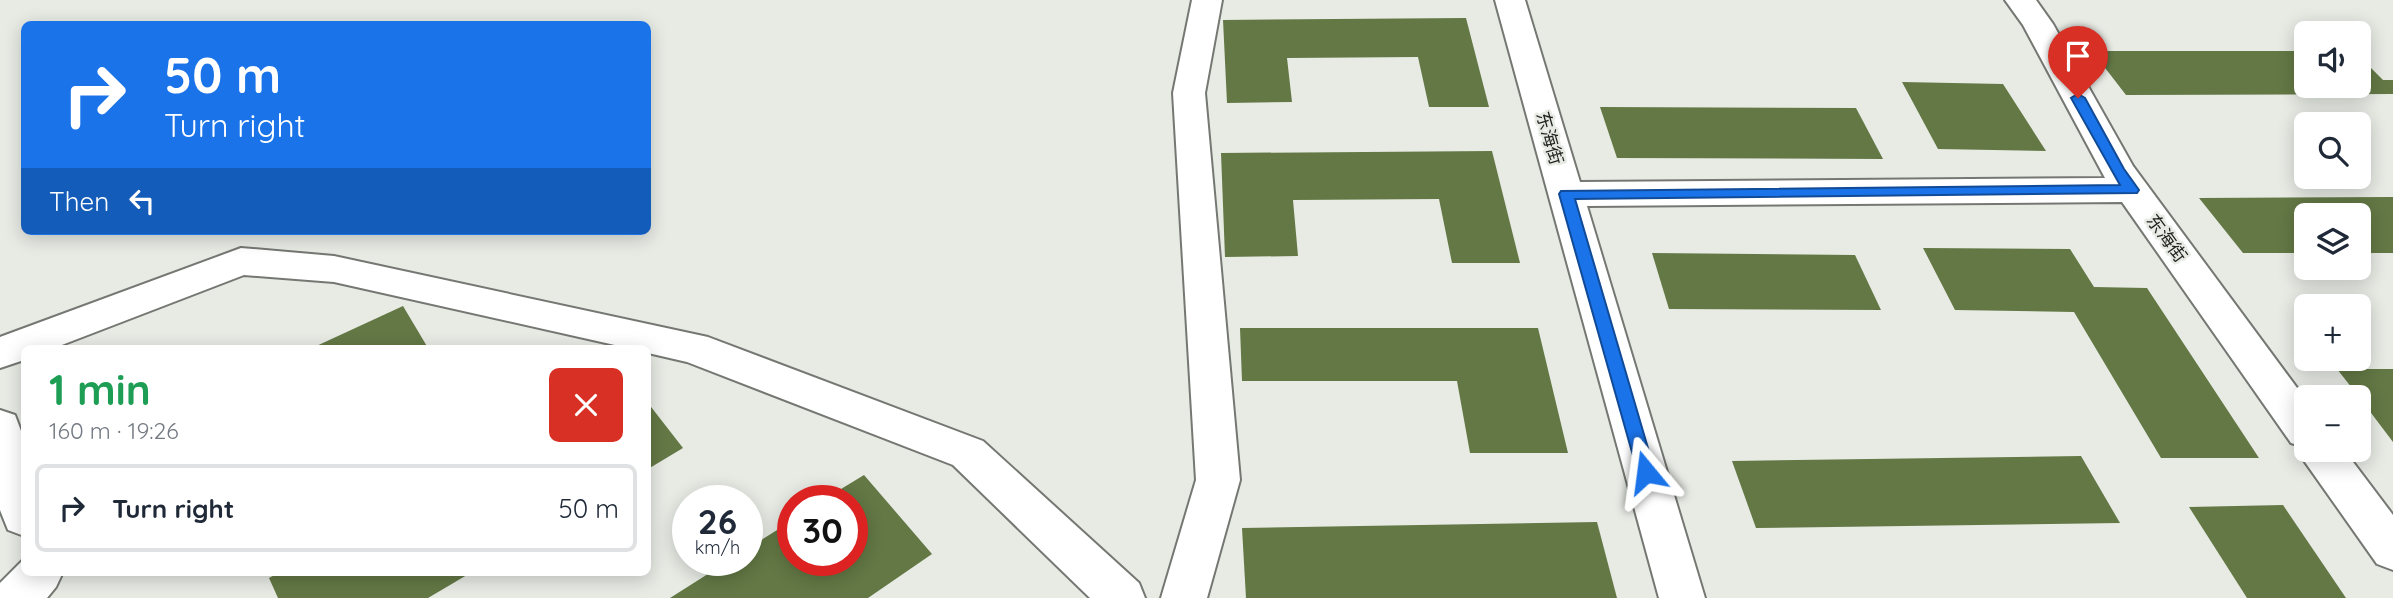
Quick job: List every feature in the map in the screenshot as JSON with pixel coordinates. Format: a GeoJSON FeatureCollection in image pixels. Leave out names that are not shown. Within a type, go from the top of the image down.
{"type":"FeatureCollection","features":[{"type":"Feature","properties":{"kind":"street"},"geometry":{"type":"LineString","coordinates":[[1184,598],[1218,480],[1189,93],[1207,0]]}},
{"type":"Feature","properties":{"kind":"street","name":"东海街"},"geometry":{"type":"LineString","coordinates":[[1510,0],[1682,598]]}},
{"type":"Feature","properties":{"kind":"street","name":"东海街"},"geometry":{"type":"LineString","coordinates":[[2020,0],[2038,24],[2118,171],[2294,414]]}},
{"type":"Feature","properties":{"kind":"street"},"geometry":{"type":"LineString","coordinates":[[1566,194],[2132,190]]}},
{"type":"Feature","properties":{"kind":"street"},"geometry":{"type":"LineString","coordinates":[[23,345],[241,261],[334,269],[694,348],[968,453],[1122,598]]}},
{"type":"Feature","properties":{"kind":"street"},"geometry":{"type":"LineString","coordinates":[[0,354],[21,346]]}},
{"type":"Feature","properties":{"kind":"street"},"geometry":{"type":"LineString","coordinates":[[0,427],[21,506]]}},
{"type":"Feature","properties":{"kind":"street"},"geometry":{"type":"LineString","coordinates":[[2329,462],[2393,551]]}},
{"type":"Feature","properties":{"kind":"street"},"geometry":{"type":"LineString","coordinates":[[17,598],[37,576]]}},
{"type":"Feature","properties":{"kind":"street"},"geometry":{"type":"LineString","coordinates":[[41,576],[48,598]]}},
{"type":"Feature","properties":{"kind":"building"},"geometry":{"type":"Polygon","coordinates":[[[1466,18],[1489,107],[1429,107],[1418,57],[1287,58],[1292,102],[1227,103],[1223,20],[1466,18]]]}},
{"type":"Feature","properties":{"kind":"building"},"geometry":{"type":"Polygon","coordinates":[[[2092,51],[2294,51],[2294,94],[2126,95],[2092,51]]]}},
{"type":"Feature","properties":{"kind":"building"},"geometry":{"type":"Polygon","coordinates":[[[2371,68],[2383,80],[2393,80],[2393,94],[2371,94],[2371,68]]]}},
{"type":"Feature","properties":{"kind":"building"},"geometry":{"type":"Polygon","coordinates":[[[1902,82],[2003,84],[2046,151],[1938,149],[1902,82]]]}},
{"type":"Feature","properties":{"kind":"building"},"geometry":{"type":"Polygon","coordinates":[[[1600,107],[1856,108],[1883,159],[1617,158],[1600,107]]]}},
{"type":"Feature","properties":{"kind":"building"},"geometry":{"type":"Polygon","coordinates":[[[1492,151],[1520,263],[1452,263],[1439,199],[1293,200],[1298,256],[1225,257],[1221,153],[1492,151]]]}},
{"type":"Feature","properties":{"kind":"building"},"geometry":{"type":"Polygon","coordinates":[[[2393,197],[2393,253],[2371,253],[2371,203],[2294,203],[2294,253],[2243,253],[2199,198],[2393,197]]]}},
{"type":"Feature","properties":{"kind":"building"},"geometry":{"type":"Polygon","coordinates":[[[1923,248],[2070,249],[2094,287],[2147,288],[2259,458],[2161,458],[2074,312],[1955,310],[1923,248]]]}},
{"type":"Feature","properties":{"kind":"building"},"geometry":{"type":"Polygon","coordinates":[[[1652,253],[1855,255],[1881,310],[1669,309],[1652,253]]]}},
{"type":"Feature","properties":{"kind":"building"},"geometry":{"type":"Polygon","coordinates":[[[403,306],[426,345],[318,345],[403,306]]]}},
{"type":"Feature","properties":{"kind":"building"},"geometry":{"type":"Polygon","coordinates":[[[1240,328],[1538,328],[1568,453],[1470,453],[1457,381],[1242,381],[1240,328]]]}},
{"type":"Feature","properties":{"kind":"building"},"geometry":{"type":"Polygon","coordinates":[[[2393,369],[2393,442],[2371,413],[2371,385],[2350,385],[2339,371],[2393,369]]]}},
{"type":"Feature","properties":{"kind":"building"},"geometry":{"type":"Polygon","coordinates":[[[651,407],[683,448],[651,467],[651,407]]]}},
{"type":"Feature","properties":{"kind":"building"},"geometry":{"type":"Polygon","coordinates":[[[2081,456],[2120,523],[1756,528],[1732,461],[2081,456]]]}},
{"type":"Feature","properties":{"kind":"building"},"geometry":{"type":"Polygon","coordinates":[[[864,475],[932,554],[868,598],[670,598],[705,576],[763,576],[763,539],[777,530],[777,576],[868,576],[868,485],[848,485],[864,475]]]}},
{"type":"Feature","properties":{"kind":"building"},"geometry":{"type":"Polygon","coordinates":[[[2283,505],[2346,598],[2247,598],[2189,507],[2283,505]]]}},
{"type":"Feature","properties":{"kind":"building"},"geometry":{"type":"Polygon","coordinates":[[[1597,522],[1617,598],[1246,598],[1242,528],[1597,522]]]}},
{"type":"Feature","properties":{"kind":"building"},"geometry":{"type":"Polygon","coordinates":[[[465,576],[428,598],[278,598],[269,578],[465,576]]]}},
{"type":"Feature","properties":{"kind":"route"},"geometry":{"type":"LineString","coordinates":[[1646,472],[1566,194],[2132,190],[2118,171],[2078,98]]}}]}
